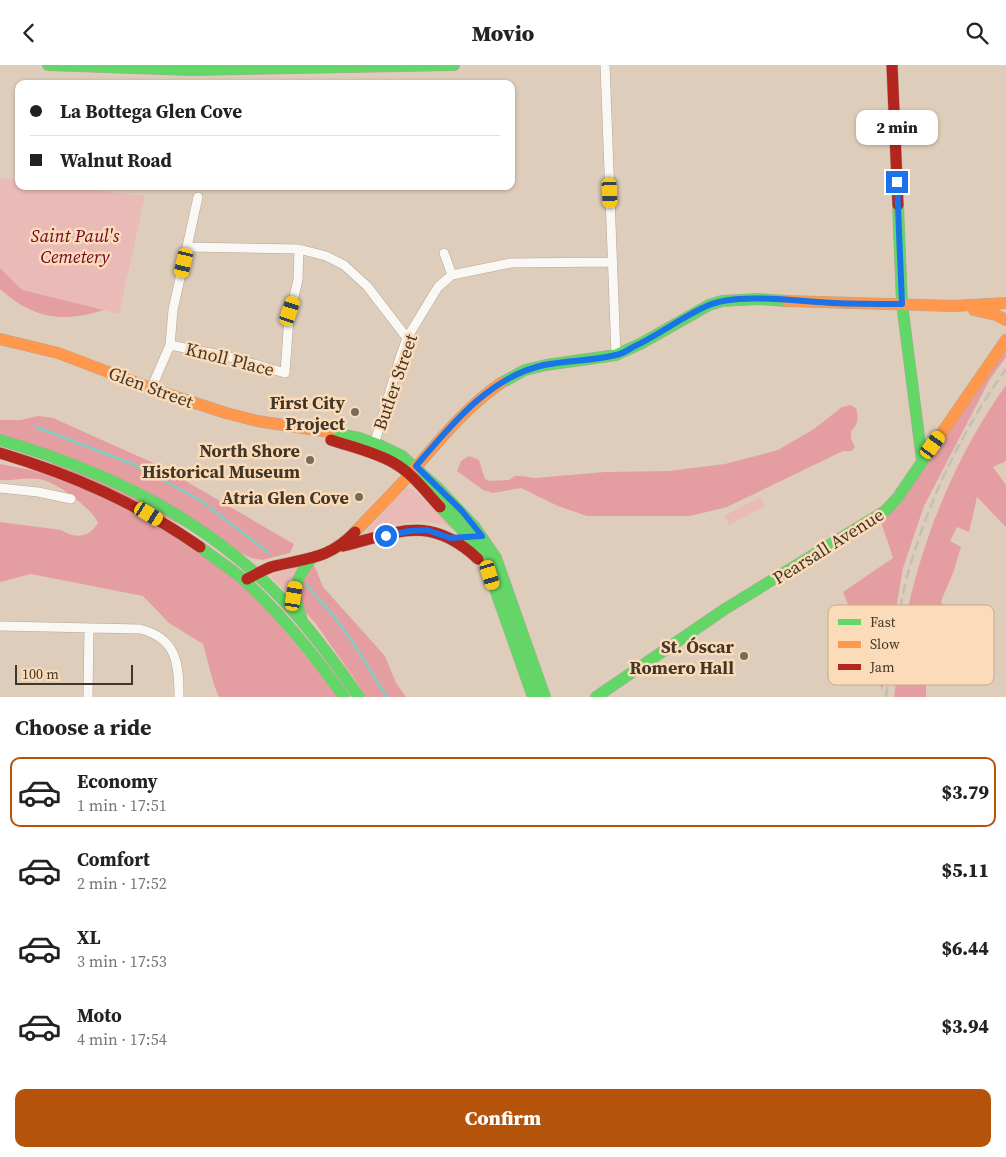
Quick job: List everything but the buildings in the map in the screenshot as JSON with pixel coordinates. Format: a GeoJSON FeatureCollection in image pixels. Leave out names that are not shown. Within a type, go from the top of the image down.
{"type":"FeatureCollection","features":[{"type":"Feature","properties":{"kind":"main road"},"geometry":{"type":"LineString","coordinates":[[48,65],[191,70],[269,67],[454,65]]}},
{"type":"Feature","properties":{"kind":"main road"},"geometry":{"type":"LineString","coordinates":[[892,65],[902,304],[922,460]]}},
{"type":"Feature","properties":{"kind":"main road"},"geometry":{"type":"LineString","coordinates":[[245,581],[270,568],[312,559],[328,553],[339,546],[352,536],[458,419],[489,391],[506,379],[525,370],[546,365],[616,355],[642,343],[710,305],[722,301],[758,299],[954,306],[1006,303]]}},
{"type":"Feature","properties":{"kind":"main road"},"geometry":{"type":"LineString","coordinates":[[954,306],[989,313],[1006,320]]}},
{"type":"Feature","properties":{"kind":"main road","name":"Glen Street"},"geometry":{"type":"LineString","coordinates":[[0,339],[65,354],[151,389],[238,417],[305,429],[315,434],[373,448],[395,463],[413,470],[462,511],[482,536],[496,558],[505,600],[533,697]]}},
{"type":"Feature","properties":{"kind":"main road","name":"Pearsall Avenue"},"geometry":{"type":"LineString","coordinates":[[596,697],[725,609],[880,516],[898,497],[1006,340]]}},
{"type":"Feature","properties":{"kind":"main road"},"geometry":{"type":"LineString","coordinates":[[0,440],[62,459],[140,494],[188,521],[256,574],[305,626],[340,669],[358,697]]}},
{"type":"Feature","properties":{"kind":"main road"},"geometry":{"type":"LineString","coordinates":[[0,453],[58,471],[96,487],[134,505],[180,532],[245,581],[296,634],[344,697]]}},
{"type":"Feature","properties":{"kind":"main road","name":"Glen Street"},"geometry":{"type":"LineString","coordinates":[[413,470],[470,537],[486,563],[505,600],[545,697]]}},
{"type":"Feature","properties":{"kind":"main road"},"geometry":{"type":"LineString","coordinates":[[339,546],[409,531],[427,530],[450,538],[467,549],[480,561],[486,563]]}},
{"type":"Feature","properties":{"kind":"main road"},"geometry":{"type":"LineString","coordinates":[[450,538],[482,536]]}},
{"type":"Feature","properties":{"kind":"main road"},"geometry":{"type":"LineString","coordinates":[[305,626],[294,596],[297,579],[312,559]]}},
{"type":"Feature","properties":{"kind":"street"},"geometry":{"type":"LineString","coordinates":[[605,65],[616,355]]}},
{"type":"Feature","properties":{"kind":"street"},"geometry":{"type":"LineString","coordinates":[[151,389],[170,345],[173,310],[198,197]]}},
{"type":"Feature","properties":{"kind":"street"},"geometry":{"type":"LineString","coordinates":[[187,247],[300,249],[326,256],[344,265],[367,286],[407,338]]}},
{"type":"Feature","properties":{"kind":"street","name":"Knoll Place"},"geometry":{"type":"LineString","coordinates":[[170,345],[230,357],[285,373],[289,317],[298,287],[300,249]]}},
{"type":"Feature","properties":{"kind":"street"},"geometry":{"type":"LineString","coordinates":[[444,253],[452,275],[512,263],[612,262]]}},
{"type":"Feature","properties":{"kind":"street","name":"Butler Street"},"geometry":{"type":"LineString","coordinates":[[373,448],[407,338],[438,287],[452,275]]}},
{"type":"Feature","properties":{"kind":"street"},"geometry":{"type":"LineString","coordinates":[[0,488],[38,491],[71,499]]}},
{"type":"Feature","properties":{"kind":"street"},"geometry":{"type":"LineString","coordinates":[[0,626],[140,629],[159,637],[170,647],[178,669],[178,697]]}},
{"type":"Feature","properties":{"kind":"street"},"geometry":{"type":"LineString","coordinates":[[88,697],[89,628]]}},
{"type":"Feature","properties":{"kind":"green space","name":"Saint Paul's Cemetery"},"geometry":{"type":"Polygon","coordinates":[[[0,178],[15,180],[15,190],[94,190],[145,196],[119,314],[22,290],[0,269],[0,178]]]}},
{"type":"Feature","properties":{"kind":"green space"},"geometry":{"type":"Polygon","coordinates":[[[406,487],[411,488],[454,528],[432,522],[421,522],[368,533],[367,530],[406,487]]]}},
{"type":"Feature","properties":{"kind":"green space"},"geometry":{"type":"Polygon","coordinates":[[[760,497],[765,506],[729,525],[724,516],[760,497]]]}},
{"type":"Feature","properties":{"kind":"green space"},"geometry":{"type":"Polygon","coordinates":[[[298,566],[287,592],[269,575],[298,566]]]}},
{"type":"Feature","properties":{"kind":"shaded area"},"geometry":{"type":"Polygon","coordinates":[[[0,268],[22,290],[104,310],[62,317],[49,316],[37,312],[25,307],[0,289],[0,268]]]}},
{"type":"Feature","properties":{"kind":"shaded area"},"geometry":{"type":"Polygon","coordinates":[[[1006,340],[1006,357],[990,379],[924,506],[903,568],[897,605],[848,605],[843,592],[893,558],[879,516],[1006,340]]]}},
{"type":"Feature","properties":{"kind":"shaded area"},"geometry":{"type":"Polygon","coordinates":[[[1006,385],[1006,461],[993,467],[1006,485],[1006,527],[977,497],[969,532],[957,527],[950,541],[961,547],[953,573],[941,601],[943,605],[909,605],[921,559],[943,498],[988,412],[1006,385]]]}},
{"type":"Feature","properties":{"kind":"shaded area"},"geometry":{"type":"Polygon","coordinates":[[[850,405],[856,408],[857,415],[857,421],[851,431],[851,439],[855,447],[852,451],[843,451],[727,507],[690,516],[587,516],[558,506],[521,488],[493,493],[483,490],[457,471],[461,461],[469,456],[479,460],[485,479],[490,481],[509,480],[515,476],[535,478],[605,472],[669,471],[725,464],[778,450],[814,429],[842,407],[850,405]]]}},
{"type":"Feature","properties":{"kind":"shaded area"},"geometry":{"type":"Polygon","coordinates":[[[38,416],[53,418],[160,466],[294,544],[290,553],[262,560],[251,558],[0,439],[0,420],[21,420],[38,416]]]}},
{"type":"Feature","properties":{"kind":"shaded area"},"geometry":{"type":"Polygon","coordinates":[[[0,464],[31,470],[82,486],[187,540],[263,604],[339,697],[219,697],[203,644],[169,623],[143,596],[31,574],[0,582],[0,522],[61,530],[77,536],[90,532],[98,523],[81,503],[46,481],[39,479],[0,480],[0,464]]]}},
{"type":"Feature","properties":{"kind":"shaded area"},"geometry":{"type":"Polygon","coordinates":[[[313,566],[323,587],[385,656],[396,683],[406,697],[365,697],[316,624],[302,608],[299,583],[313,566]]]}},
{"type":"Feature","properties":{"kind":"shaded area"},"geometry":{"type":"Polygon","coordinates":[[[896,685],[926,685],[926,697],[894,697],[896,685]]]}},
{"type":"Feature","properties":{"kind":"waterway"},"geometry":{"type":"LineString","coordinates":[[36,427],[133,464],[200,500],[269,553]]}},
{"type":"Feature","properties":{"kind":"waterway"},"geometry":{"type":"LineString","coordinates":[[306,585],[332,614],[354,644],[387,697]]}},
{"type":"Feature","properties":{"kind":"railway"},"geometry":{"type":"LineString","coordinates":[[901,605],[915,549],[935,495],[974,418],[1006,369]]}},
{"type":"Feature","properties":{"kind":"railway"},"geometry":{"type":"LineString","coordinates":[[886,697],[888,685]]}},
{"type":"Feature","properties":{"kind":"traffic: fast"},"geometry":{"type":"LineString","coordinates":[[48,65],[191,70],[454,65]]}},
{"type":"Feature","properties":{"kind":"traffic: fast"},"geometry":{"type":"LineString","coordinates":[[898,205],[902,304],[922,460]]}},
{"type":"Feature","properties":{"kind":"traffic: fast"},"geometry":{"type":"LineString","coordinates":[[501,383],[525,370],[546,365],[616,355],[642,343],[709,305],[722,301],[758,299],[787,301]]}},
{"type":"Feature","properties":{"kind":"traffic: fast"},"geometry":{"type":"LineString","coordinates":[[329,432],[359,438],[402,456],[439,489],[474,526],[496,558],[545,697]]}},
{"type":"Feature","properties":{"kind":"traffic: fast"},"geometry":{"type":"LineString","coordinates":[[596,697],[725,609],[885,511],[898,497],[939,437]]}},
{"type":"Feature","properties":{"kind":"traffic: fast"},"geometry":{"type":"LineString","coordinates":[[0,440],[79,467],[117,483],[153,501],[222,545],[254,572],[294,612],[359,697]]}},
{"type":"Feature","properties":{"kind":"traffic: fast"},"geometry":{"type":"LineString","coordinates":[[440,507],[470,538],[481,554],[533,697]]}},
{"type":"Feature","properties":{"kind":"traffic: fast"},"geometry":{"type":"LineString","coordinates":[[200,547],[241,577],[260,595],[310,652],[344,697]]}},
{"type":"Feature","properties":{"kind":"traffic: fast"},"geometry":{"type":"LineString","coordinates":[[301,617],[296,600],[296,586],[298,579],[312,558]]}},
{"type":"Feature","properties":{"kind":"traffic: slow"},"geometry":{"type":"LineString","coordinates":[[787,301],[954,306],[1006,303]]}},
{"type":"Feature","properties":{"kind":"traffic: slow"},"geometry":{"type":"LineString","coordinates":[[974,310],[996,315],[1006,320]]}},
{"type":"Feature","properties":{"kind":"traffic: slow"},"geometry":{"type":"LineString","coordinates":[[0,339],[58,353],[161,392],[226,413],[257,421],[329,432]]}},
{"type":"Feature","properties":{"kind":"traffic: slow"},"geometry":{"type":"LineString","coordinates":[[939,437],[1006,340]]}},
{"type":"Feature","properties":{"kind":"traffic: slow"},"geometry":{"type":"LineString","coordinates":[[355,532],[465,414],[488,392],[501,383]]}},
{"type":"Feature","properties":{"kind":"traffic: jam"},"geometry":{"type":"LineString","coordinates":[[892,65],[898,205]]}},
{"type":"Feature","properties":{"kind":"traffic: jam"},"geometry":{"type":"LineString","coordinates":[[331,440],[387,459],[401,467],[413,477],[440,507]]}},
{"type":"Feature","properties":{"kind":"traffic: jam"},"geometry":{"type":"LineString","coordinates":[[0,453],[53,471],[104,492],[152,517],[200,547]]}},
{"type":"Feature","properties":{"kind":"traffic: jam"},"geometry":{"type":"LineString","coordinates":[[343,546],[398,532],[429,531],[445,536],[461,545],[478,559]]}},
{"type":"Feature","properties":{"kind":"traffic: jam"},"geometry":{"type":"LineString","coordinates":[[247,579],[271,567],[326,553],[355,532]]}},
{"type":"Feature","properties":{"kind":"place","name":"First City Project"},"geometry":{"type":"Point","coordinates":[355,412]}},
{"type":"Feature","properties":{"kind":"place","name":"North Shore Historical Museum"},"geometry":{"type":"Point","coordinates":[310,460]}},
{"type":"Feature","properties":{"kind":"place","name":"Atria Glen Cove"},"geometry":{"type":"Point","coordinates":[359,497]}},
{"type":"Feature","properties":{"kind":"place","name":"St. Óscar Romero Hall"},"geometry":{"type":"Point","coordinates":[744,656]}},
{"type":"Feature","properties":{"kind":"route"},"geometry":{"type":"LineString","coordinates":[[386,536],[409,531],[427,530],[450,538],[482,536],[462,511],[416,466],[458,419],[489,391],[506,379],[525,370],[546,365],[616,355],[642,343],[710,305],[722,301],[758,299],[902,304],[897,182]]}}]}
